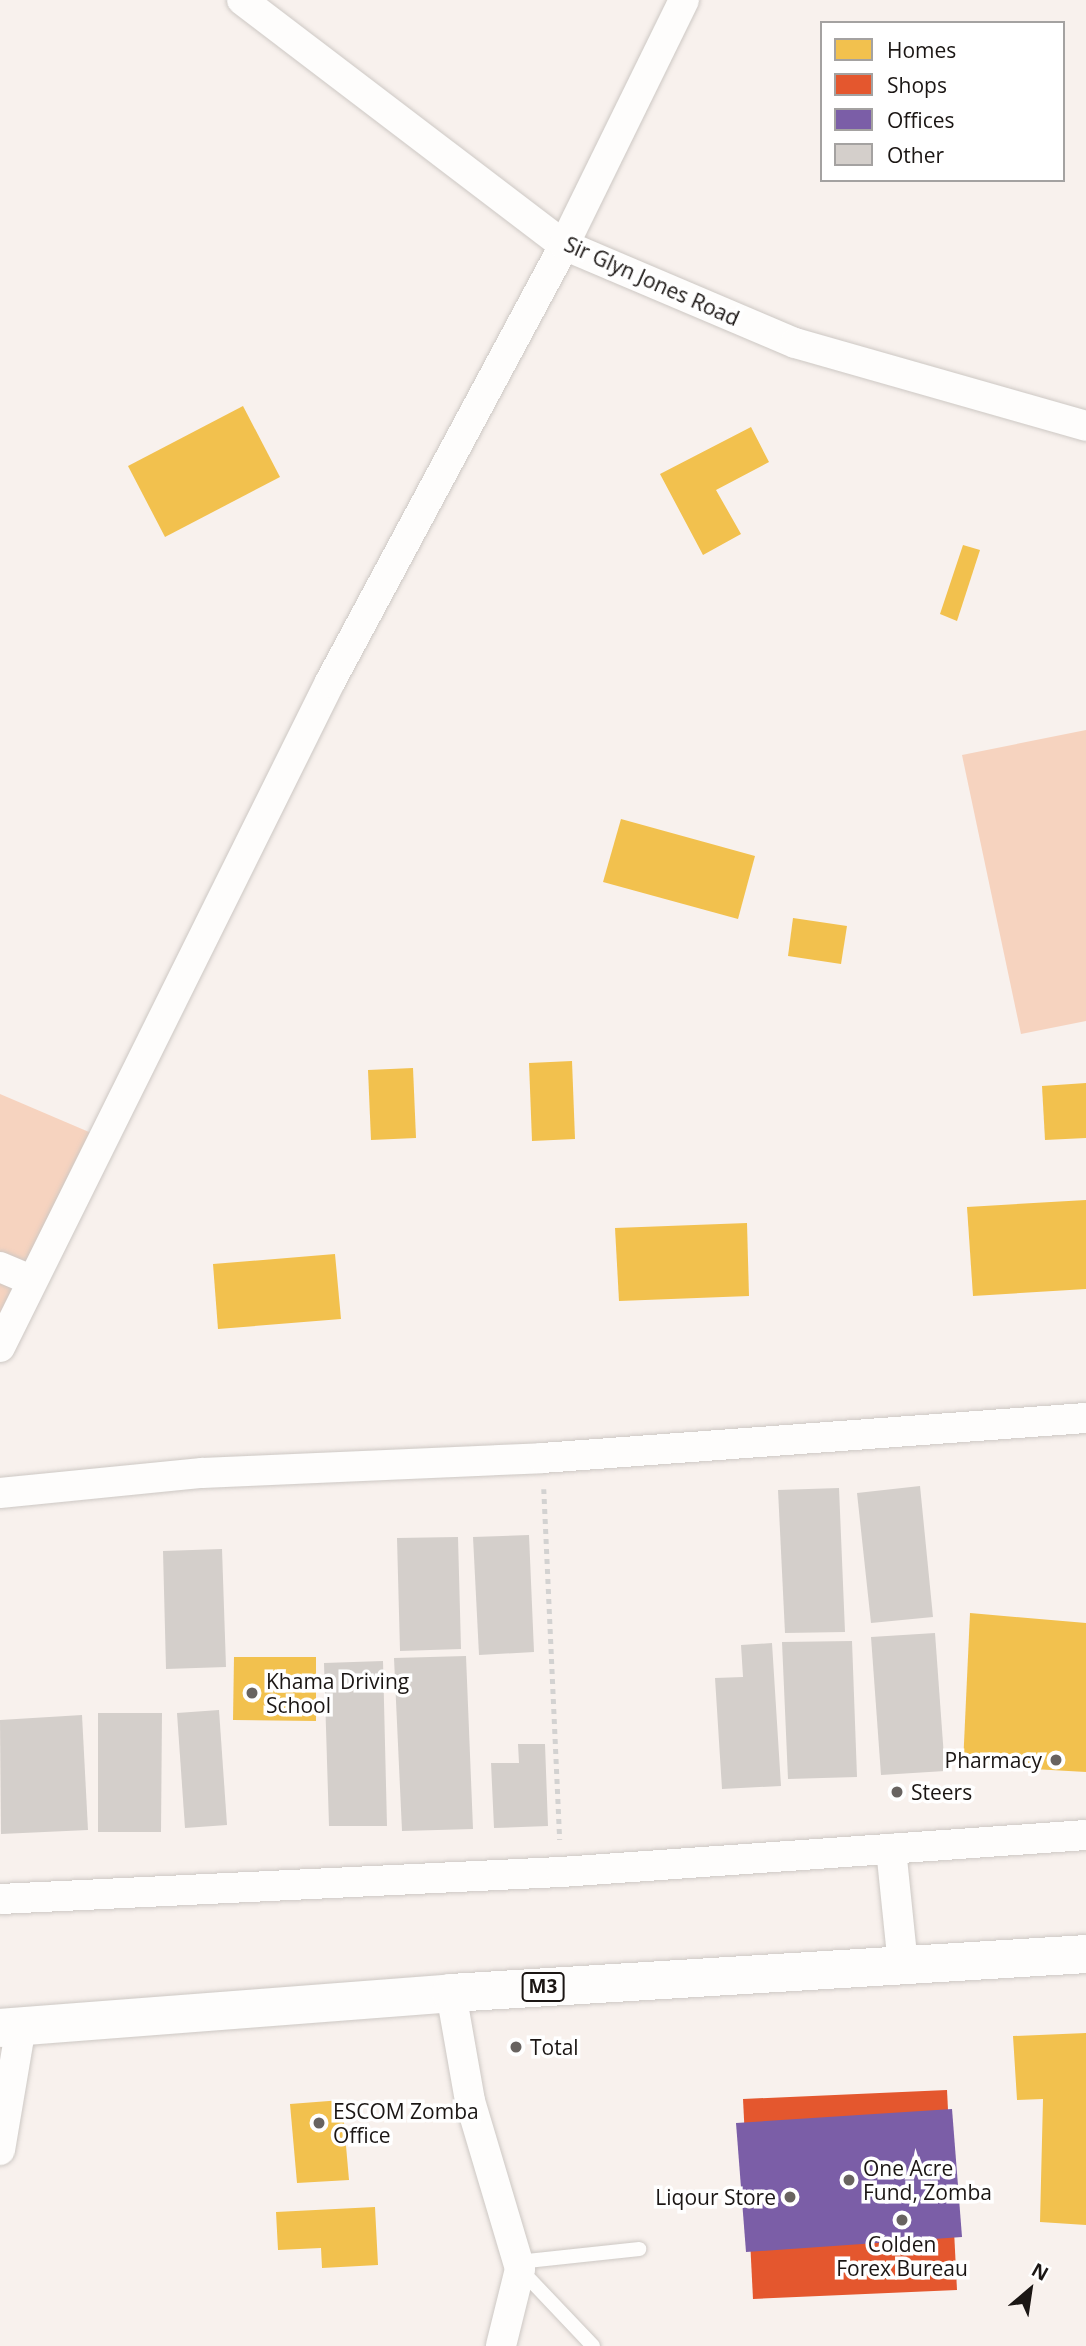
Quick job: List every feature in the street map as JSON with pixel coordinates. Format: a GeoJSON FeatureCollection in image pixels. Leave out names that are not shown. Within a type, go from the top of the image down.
{"type":"FeatureCollection","features":[{"type":"Feature","properties":{"kind":"highway","name":"M3"},"geometry":{"type":"LineString","coordinates":[[11,2027],[451,1993],[1086,1954]]}},
{"type":"Feature","properties":{"kind":"street","name":"Sir Glyn Jones Road"},"geometry":{"type":"LineString","coordinates":[[242,0],[564,245],[795,343],[1086,426]]}},
{"type":"Feature","properties":{"kind":"street"},"geometry":{"type":"LineString","coordinates":[[0,1347],[30,1280],[330,682],[564,245],[684,0]]}},
{"type":"Feature","properties":{"kind":"street"},"geometry":{"type":"LineString","coordinates":[[0,1267],[30,1280]]}},
{"type":"Feature","properties":{"kind":"street"},"geometry":{"type":"LineString","coordinates":[[0,1493],[202,1473],[542,1458],[1086,1418]]}},
{"type":"Feature","properties":{"kind":"street"},"geometry":{"type":"LineString","coordinates":[[0,1899],[561,1872],[1086,1835]]}},
{"type":"Feature","properties":{"kind":"street"},"geometry":{"type":"LineString","coordinates":[[891,1849],[903,1965]]}},
{"type":"Feature","properties":{"kind":"street"},"geometry":{"type":"LineString","coordinates":[[451,1993],[470,2101],[519,2266],[501,2346]]}},
{"type":"Feature","properties":{"kind":"street"},"geometry":{"type":"LineString","coordinates":[[0,2150],[11,2027]]}},
{"type":"Feature","properties":{"kind":"lane"},"geometry":{"type":"LineString","coordinates":[[519,2266],[639,2249]]}},
{"type":"Feature","properties":{"kind":"lane"},"geometry":{"type":"LineString","coordinates":[[519,2266],[593,2346]]}},
{"type":"Feature","properties":{"kind":"path"},"geometry":{"type":"LineString","coordinates":[[542,1458],[561,1872]]}},
{"type":"Feature","properties":{"kind":"shaded area"},"geometry":{"type":"Polygon","coordinates":[[[1086,730],[1086,1021],[1021,1034],[962,755],[1086,730]]]}},
{"type":"Feature","properties":{"kind":"shaded area"},"geometry":{"type":"Polygon","coordinates":[[[0,1094],[103,1138],[0,1347],[0,1094]]]}},
{"type":"Feature","properties":{"kind":"building: Homes"},"geometry":{"type":"Polygon","coordinates":[[[243,406],[280,477],[165,537],[128,466],[243,406]]]}},
{"type":"Feature","properties":{"kind":"building: Homes"},"geometry":{"type":"Polygon","coordinates":[[[751,427],[769,462],[716,490],[741,534],[703,555],[660,474],[751,427]]]}},
{"type":"Feature","properties":{"kind":"building: Homes"},"geometry":{"type":"Polygon","coordinates":[[[963,545],[980,550],[957,621],[940,614],[963,545]]]}},
{"type":"Feature","properties":{"kind":"building: Homes"},"geometry":{"type":"Polygon","coordinates":[[[621,819],[755,856],[738,919],[603,882],[621,819]]]}},
{"type":"Feature","properties":{"kind":"building: Homes"},"geometry":{"type":"Polygon","coordinates":[[[793,918],[847,926],[841,964],[788,956],[793,918]]]}},
{"type":"Feature","properties":{"kind":"building: Homes"},"geometry":{"type":"Polygon","coordinates":[[[572,1061],[575,1139],[532,1141],[529,1063],[572,1061]]]}},
{"type":"Feature","properties":{"kind":"building: Homes"},"geometry":{"type":"Polygon","coordinates":[[[413,1068],[416,1138],[371,1140],[368,1070],[413,1068]]]}},
{"type":"Feature","properties":{"kind":"building: Homes"},"geometry":{"type":"Polygon","coordinates":[[[1086,1083],[1086,1138],[1045,1140],[1042,1086],[1086,1083]]]}},
{"type":"Feature","properties":{"kind":"building: Homes"},"geometry":{"type":"Polygon","coordinates":[[[1086,1200],[1086,1289],[973,1296],[967,1207],[1086,1200]]]}},
{"type":"Feature","properties":{"kind":"building: Homes"},"geometry":{"type":"Polygon","coordinates":[[[747,1223],[749,1296],[619,1301],[615,1228],[747,1223]]]}},
{"type":"Feature","properties":{"kind":"building: Homes"},"geometry":{"type":"Polygon","coordinates":[[[335,1254],[341,1319],[218,1329],[213,1264],[335,1254]]]}},
{"type":"Feature","properties":{"kind":"building: Homes"},"geometry":{"type":"Polygon","coordinates":[[[970,1613],[1086,1623],[1086,1772],[963,1765],[970,1613]]]}},
{"type":"Feature","properties":{"kind":"building: Homes"},"geometry":{"type":"Polygon","coordinates":[[[234,1657],[316,1657],[316,1721],[233,1720],[234,1657]]]}},
{"type":"Feature","properties":{"kind":"building: Homes"},"geometry":{"type":"Polygon","coordinates":[[[1086,2033],[1086,2225],[1040,2222],[1043,2099],[1017,2100],[1013,2036],[1086,2033]]]}},
{"type":"Feature","properties":{"kind":"building: Homes"},"geometry":{"type":"Polygon","coordinates":[[[342,2100],[349,2180],[297,2183],[290,2104],[342,2100]]]}},
{"type":"Feature","properties":{"kind":"building: Homes"},"geometry":{"type":"Polygon","coordinates":[[[375,2207],[378,2265],[322,2268],[321,2248],[278,2250],[276,2212],[375,2207]]]}},
{"type":"Feature","properties":{"kind":"building: Shops","name":"One Acre Fund, Zomba"},"geometry":{"type":"Polygon","coordinates":[[[947,2090],[957,2290],[753,2299],[743,2099],[947,2090]]]}},
{"type":"Feature","properties":{"kind":"building: Offices","name":"One Acre Fund, Zomba"},"geometry":{"type":"Polygon","coordinates":[[[952,2109],[962,2237],[746,2252],[736,2123],[952,2109]]]}},
{"type":"Feature","properties":{"kind":"building: Other"},"geometry":{"type":"Polygon","coordinates":[[[920,1486],[933,1617],[871,1623],[857,1493],[920,1486]]]}},
{"type":"Feature","properties":{"kind":"building: Other"},"geometry":{"type":"Polygon","coordinates":[[[839,1488],[845,1632],[785,1633],[778,1490],[839,1488]]]}},
{"type":"Feature","properties":{"kind":"building: Other"},"geometry":{"type":"Polygon","coordinates":[[[529,1535],[534,1652],[479,1655],[473,1537],[529,1535]]]}},
{"type":"Feature","properties":{"kind":"building: Other"},"geometry":{"type":"Polygon","coordinates":[[[458,1537],[461,1649],[400,1651],[397,1538],[458,1537]]]}},
{"type":"Feature","properties":{"kind":"building: Other"},"geometry":{"type":"Polygon","coordinates":[[[222,1549],[226,1667],[166,1669],[163,1551],[222,1549]]]}},
{"type":"Feature","properties":{"kind":"building: Other"},"geometry":{"type":"Polygon","coordinates":[[[935,1633],[945,1771],[881,1775],[871,1637],[935,1633]]]}},
{"type":"Feature","properties":{"kind":"building: Other"},"geometry":{"type":"Polygon","coordinates":[[[852,1641],[857,1777],[788,1779],[782,1642],[852,1641]]]}},
{"type":"Feature","properties":{"kind":"building: Other"},"geometry":{"type":"Polygon","coordinates":[[[772,1643],[781,1786],[722,1789],[715,1678],[743,1677],[741,1645],[772,1643]]]}},
{"type":"Feature","properties":{"kind":"building: Other"},"geometry":{"type":"Polygon","coordinates":[[[466,1656],[473,1829],[402,1831],[394,1658],[466,1656]]]}},
{"type":"Feature","properties":{"kind":"building: Other"},"geometry":{"type":"Polygon","coordinates":[[[383,1661],[387,1826],[329,1826],[324,1663],[383,1661]]]}},
{"type":"Feature","properties":{"kind":"building: Other"},"geometry":{"type":"Polygon","coordinates":[[[219,1710],[227,1825],[185,1828],[177,1713],[219,1710]]]}},
{"type":"Feature","properties":{"kind":"building: Other"},"geometry":{"type":"Polygon","coordinates":[[[98,1713],[162,1713],[161,1832],[98,1832],[98,1713]]]}},
{"type":"Feature","properties":{"kind":"building: Other"},"geometry":{"type":"Polygon","coordinates":[[[82,1715],[88,1830],[1,1834],[0,1720],[82,1715]]]}},
{"type":"Feature","properties":{"kind":"building: Other"},"geometry":{"type":"Polygon","coordinates":[[[518,1744],[545,1744],[548,1826],[494,1828],[491,1763],[519,1763],[518,1744]]]}},
{"type":"Feature","properties":{"kind":"place","name":"Khama Driving School"},"geometry":{"type":"Point","coordinates":[252,1693]}},
{"type":"Feature","properties":{"kind":"place","name":"Pharmacy"},"geometry":{"type":"Point","coordinates":[1056,1760]}},
{"type":"Feature","properties":{"kind":"place","name":"Steers"},"geometry":{"type":"Point","coordinates":[897,1792]}},
{"type":"Feature","properties":{"kind":"place","name":"Total"},"geometry":{"type":"Point","coordinates":[516,2047]}},
{"type":"Feature","properties":{"kind":"place","name":"ESCOM Zomba Office"},"geometry":{"type":"Point","coordinates":[319,2123]}},
{"type":"Feature","properties":{"kind":"place","name":"One Acre Fund, Zomba"},"geometry":{"type":"Point","coordinates":[849,2180]}},
{"type":"Feature","properties":{"kind":"place","name":"Liqour Store"},"geometry":{"type":"Point","coordinates":[790,2197]}},
{"type":"Feature","properties":{"kind":"place","name":"Colden Forex Bureau"},"geometry":{"type":"Point","coordinates":[902,2220]}}]}
